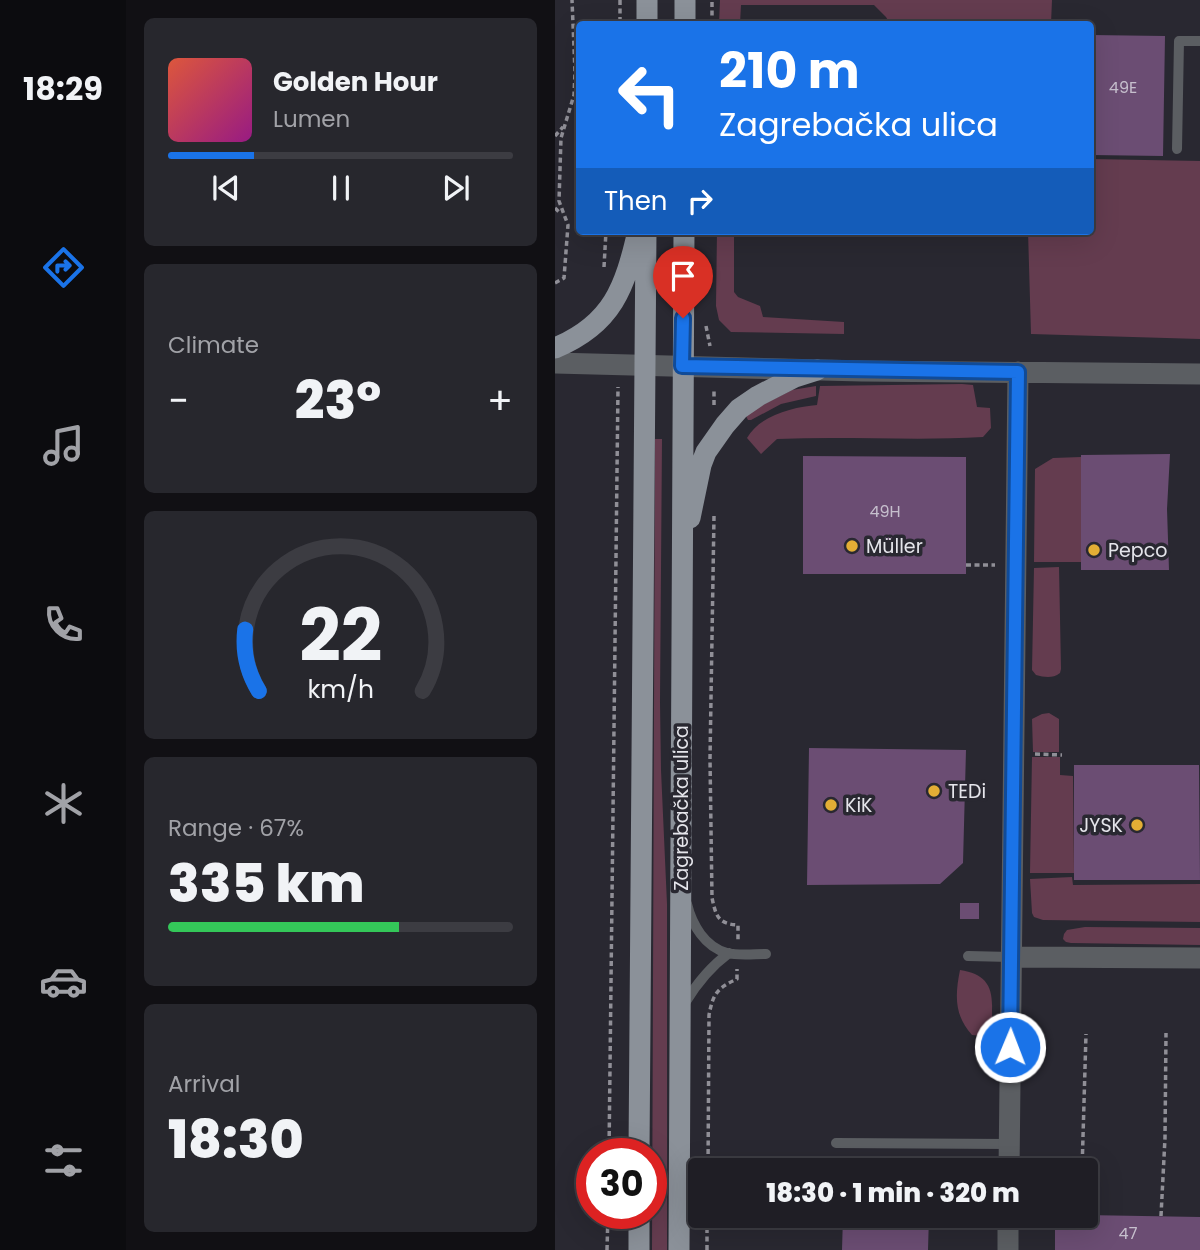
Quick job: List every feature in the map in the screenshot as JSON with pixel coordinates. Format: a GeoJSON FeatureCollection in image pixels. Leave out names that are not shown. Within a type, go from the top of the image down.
{"type":"FeatureCollection","features":[{"type":"Feature","properties":{"kind":"main road"},"geometry":{"type":"LineString","coordinates":[[647,0],[647,21]]}},
{"type":"Feature","properties":{"kind":"main road"},"geometry":{"type":"LineString","coordinates":[[685,0],[685,21]]}},
{"type":"Feature","properties":{"kind":"main road"},"geometry":{"type":"LineString","coordinates":[[555,348],[596,324],[605,313],[617,296],[628,272],[637,235]]}},
{"type":"Feature","properties":{"kind":"main road","name":"Zagrebačka ulica"},"geometry":{"type":"LineString","coordinates":[[639,1138],[646,235]]}},
{"type":"Feature","properties":{"kind":"main road","name":"Zagrebačka ulica"},"geometry":{"type":"LineString","coordinates":[[679,1250],[683,235]]}},
{"type":"Feature","properties":{"kind":"main road"},"geometry":{"type":"LineString","coordinates":[[682,547],[700,465],[725,425],[739,409],[758,396],[795,377],[817,370]]}},
{"type":"Feature","properties":{"kind":"main road"},"geometry":{"type":"LineString","coordinates":[[639,1229],[639,1250]]}},
{"type":"Feature","properties":{"kind":"street"},"geometry":{"type":"LineString","coordinates":[[555,363],[817,370],[1200,374]]}},
{"type":"Feature","properties":{"kind":"street"},"geometry":{"type":"LineString","coordinates":[[1009,1158],[1018,372]]}},
{"type":"Feature","properties":{"kind":"street"},"geometry":{"type":"LineString","coordinates":[[1011,957],[1200,958]]}},
{"type":"Feature","properties":{"kind":"street"},"geometry":{"type":"LineString","coordinates":[[1008,1228],[1008,1250]]}},
{"type":"Feature","properties":{"kind":"lane"},"geometry":{"type":"LineString","coordinates":[[1177,149],[1179,41],[1200,41]]}},
{"type":"Feature","properties":{"kind":"lane"},"geometry":{"type":"LineString","coordinates":[[680,878],[689,913],[697,929],[711,944],[733,954],[766,954]]}},
{"type":"Feature","properties":{"kind":"lane"},"geometry":{"type":"LineString","coordinates":[[679,1013],[702,977],[719,961],[733,954]]}},
{"type":"Feature","properties":{"kind":"lane"},"geometry":{"type":"LineString","coordinates":[[968,956],[1011,957]]}},
{"type":"Feature","properties":{"kind":"lane"},"geometry":{"type":"LineString","coordinates":[[836,1143],[1009,1144]]}},
{"type":"Feature","properties":{"kind":"path"},"geometry":{"type":"LineString","coordinates":[[555,283],[564,278],[568,225],[559,201],[561,138],[574,95],[573,0]]}},
{"type":"Feature","properties":{"kind":"path"},"geometry":{"type":"LineString","coordinates":[[620,0],[620,21]]}},
{"type":"Feature","properties":{"kind":"path"},"geometry":{"type":"LineString","coordinates":[[712,0],[712,21]]}},
{"type":"Feature","properties":{"kind":"path"},"geometry":{"type":"LineString","coordinates":[[555,136],[564,127]]}},
{"type":"Feature","properties":{"kind":"path"},"geometry":{"type":"LineString","coordinates":[[555,208],[563,215]]}},
{"type":"Feature","properties":{"kind":"path"},"geometry":{"type":"LineString","coordinates":[[604,270],[606,235]]}},
{"type":"Feature","properties":{"kind":"path"},"geometry":{"type":"LineString","coordinates":[[705,319],[715,367],[713,412],[725,425]]}},
{"type":"Feature","properties":{"kind":"path"},"geometry":{"type":"LineString","coordinates":[[609,1138],[619,365]]}},
{"type":"Feature","properties":{"kind":"path"},"geometry":{"type":"LineString","coordinates":[[708,1158],[709,1015],[718,990],[737,979],[733,954],[738,925],[727,925],[720,920],[714,911],[712,898],[710,760],[714,506]]}},
{"type":"Feature","properties":{"kind":"path"},"geometry":{"type":"LineString","coordinates":[[966,565],[998,565]]}},
{"type":"Feature","properties":{"kind":"path"},"geometry":{"type":"LineString","coordinates":[[1026,753],[1062,755]]}},
{"type":"Feature","properties":{"kind":"path"},"geometry":{"type":"LineString","coordinates":[[1161,1216],[1166,1033]]}},
{"type":"Feature","properties":{"kind":"path"},"geometry":{"type":"LineString","coordinates":[[1082,1158],[1086,1034]]}},
{"type":"Feature","properties":{"kind":"path"},"geometry":{"type":"LineString","coordinates":[[707,1228],[707,1250]]}},
{"type":"Feature","properties":{"kind":"path"},"geometry":{"type":"LineString","coordinates":[[607,1250],[608,1229]]}},
{"type":"Feature","properties":{"kind":"shaded area"},"geometry":{"type":"Polygon","coordinates":[[[720,0],[1052,0],[1051,21],[888,21],[874,5],[741,5],[740,21],[719,21],[720,0]]]}},
{"type":"Feature","properties":{"kind":"shaded area"},"geometry":{"type":"Polygon","coordinates":[[[1094,159],[1200,161],[1200,339],[1031,334],[1028,235],[1094,235],[1094,159]]]}},
{"type":"Feature","properties":{"kind":"shaded area"},"geometry":{"type":"Polygon","coordinates":[[[717,235],[734,235],[734,292],[738,297],[760,306],[763,317],[844,322],[844,334],[731,332],[719,320],[716,306],[717,235]]]}},
{"type":"Feature","properties":{"kind":"shaded area"},"geometry":{"type":"Polygon","coordinates":[[[973,385],[977,407],[990,408],[991,428],[983,437],[777,439],[761,454],[747,438],[760,423],[769,418],[788,410],[817,405],[820,386],[973,385]]]}},
{"type":"Feature","properties":{"kind":"shaded area"},"geometry":{"type":"Polygon","coordinates":[[[816,386],[816,396],[781,404],[751,420],[748,420],[745,414],[792,390],[816,386]]]}},
{"type":"Feature","properties":{"kind":"shaded area"},"geometry":{"type":"Polygon","coordinates":[[[655,439],[662,439],[660,702],[667,904],[667,1138],[652,1138],[655,439]]]}},
{"type":"Feature","properties":{"kind":"shaded area"},"geometry":{"type":"Polygon","coordinates":[[[1081,457],[1081,562],[1034,562],[1035,469],[1053,458],[1081,457]]]}},
{"type":"Feature","properties":{"kind":"shaded area"},"geometry":{"type":"Polygon","coordinates":[[[1059,567],[1061,669],[1057,675],[1045,677],[1036,675],[1032,670],[1034,568],[1059,567]]]}},
{"type":"Feature","properties":{"kind":"shaded area"},"geometry":{"type":"Polygon","coordinates":[[[1049,713],[1059,719],[1059,752],[1033,752],[1032,719],[1049,713]]]}},
{"type":"Feature","properties":{"kind":"shaded area"},"geometry":{"type":"Polygon","coordinates":[[[1032,757],[1060,757],[1060,775],[1073,776],[1074,873],[1030,873],[1032,757]]]}},
{"type":"Feature","properties":{"kind":"shaded area"},"geometry":{"type":"Polygon","coordinates":[[[1072,877],[1073,885],[1200,884],[1200,922],[1043,920],[1034,917],[1030,879],[1072,877]]]}},
{"type":"Feature","properties":{"kind":"shaded area"},"geometry":{"type":"Polygon","coordinates":[[[1085,927],[1200,928],[1200,945],[1071,943],[1063,939],[1067,930],[1085,927]]]}},
{"type":"Feature","properties":{"kind":"shaded area"},"geometry":{"type":"Polygon","coordinates":[[[960,970],[976,974],[989,987],[992,1021],[983,1036],[972,1035],[959,1012],[957,988],[960,970]]]}},
{"type":"Feature","properties":{"kind":"shaded area"},"geometry":{"type":"Polygon","coordinates":[[[652,1229],[667,1229],[667,1250],[652,1250],[652,1229]]]}},
{"type":"Feature","properties":{"kind":"building"},"geometry":{"type":"Polygon","coordinates":[[[1094,35],[1165,36],[1163,156],[1094,155],[1094,35]]]}},
{"type":"Feature","properties":{"kind":"building"},"geometry":{"type":"Polygon","coordinates":[[[894,235],[1000,235],[1000,237],[894,235]]]}},
{"type":"Feature","properties":{"kind":"building"},"geometry":{"type":"Polygon","coordinates":[[[1170,454],[1167,509],[1169,570],[1081,570],[1081,455],[1170,454]]]}},
{"type":"Feature","properties":{"kind":"building"},"geometry":{"type":"Polygon","coordinates":[[[803,456],[966,457],[966,574],[803,574],[803,456]]]}},
{"type":"Feature","properties":{"kind":"building"},"geometry":{"type":"Polygon","coordinates":[[[809,748],[966,750],[963,863],[940,884],[807,885],[809,748]]]}},
{"type":"Feature","properties":{"kind":"building","name":"JYSK"},"geometry":{"type":"Polygon","coordinates":[[[1074,765],[1199,765],[1200,880],[1074,880],[1074,765]]]}},
{"type":"Feature","properties":{"kind":"building"},"geometry":{"type":"Polygon","coordinates":[[[960,903],[979,903],[979,919],[960,919],[960,903]]]}},
{"type":"Feature","properties":{"kind":"building"},"geometry":{"type":"Polygon","coordinates":[[[1098,1215],[1201,1217],[1201,1250],[1055,1250],[1055,1228],[1098,1228],[1098,1215]]]}},
{"type":"Feature","properties":{"kind":"building"},"geometry":{"type":"Polygon","coordinates":[[[843,1228],[929,1228],[928,1250],[842,1250],[843,1228]]]}},
{"type":"Feature","properties":{"kind":"place","name":"Müller"},"geometry":{"type":"Point","coordinates":[852,546]}},
{"type":"Feature","properties":{"kind":"place","name":"Pepco"},"geometry":{"type":"Point","coordinates":[1094,550]}},
{"type":"Feature","properties":{"kind":"place","name":"TEDi"},"geometry":{"type":"Point","coordinates":[934,791]}},
{"type":"Feature","properties":{"kind":"place","name":"KiK"},"geometry":{"type":"Point","coordinates":[831,805]}},
{"type":"Feature","properties":{"kind":"place","name":"JYSK"},"geometry":{"type":"Point","coordinates":[1137,825]}},
{"type":"Feature","properties":{"kind":"route"},"geometry":{"type":"LineString","coordinates":[[683,318],[682,366],[1018,372],[1010,1047]]}}]}
